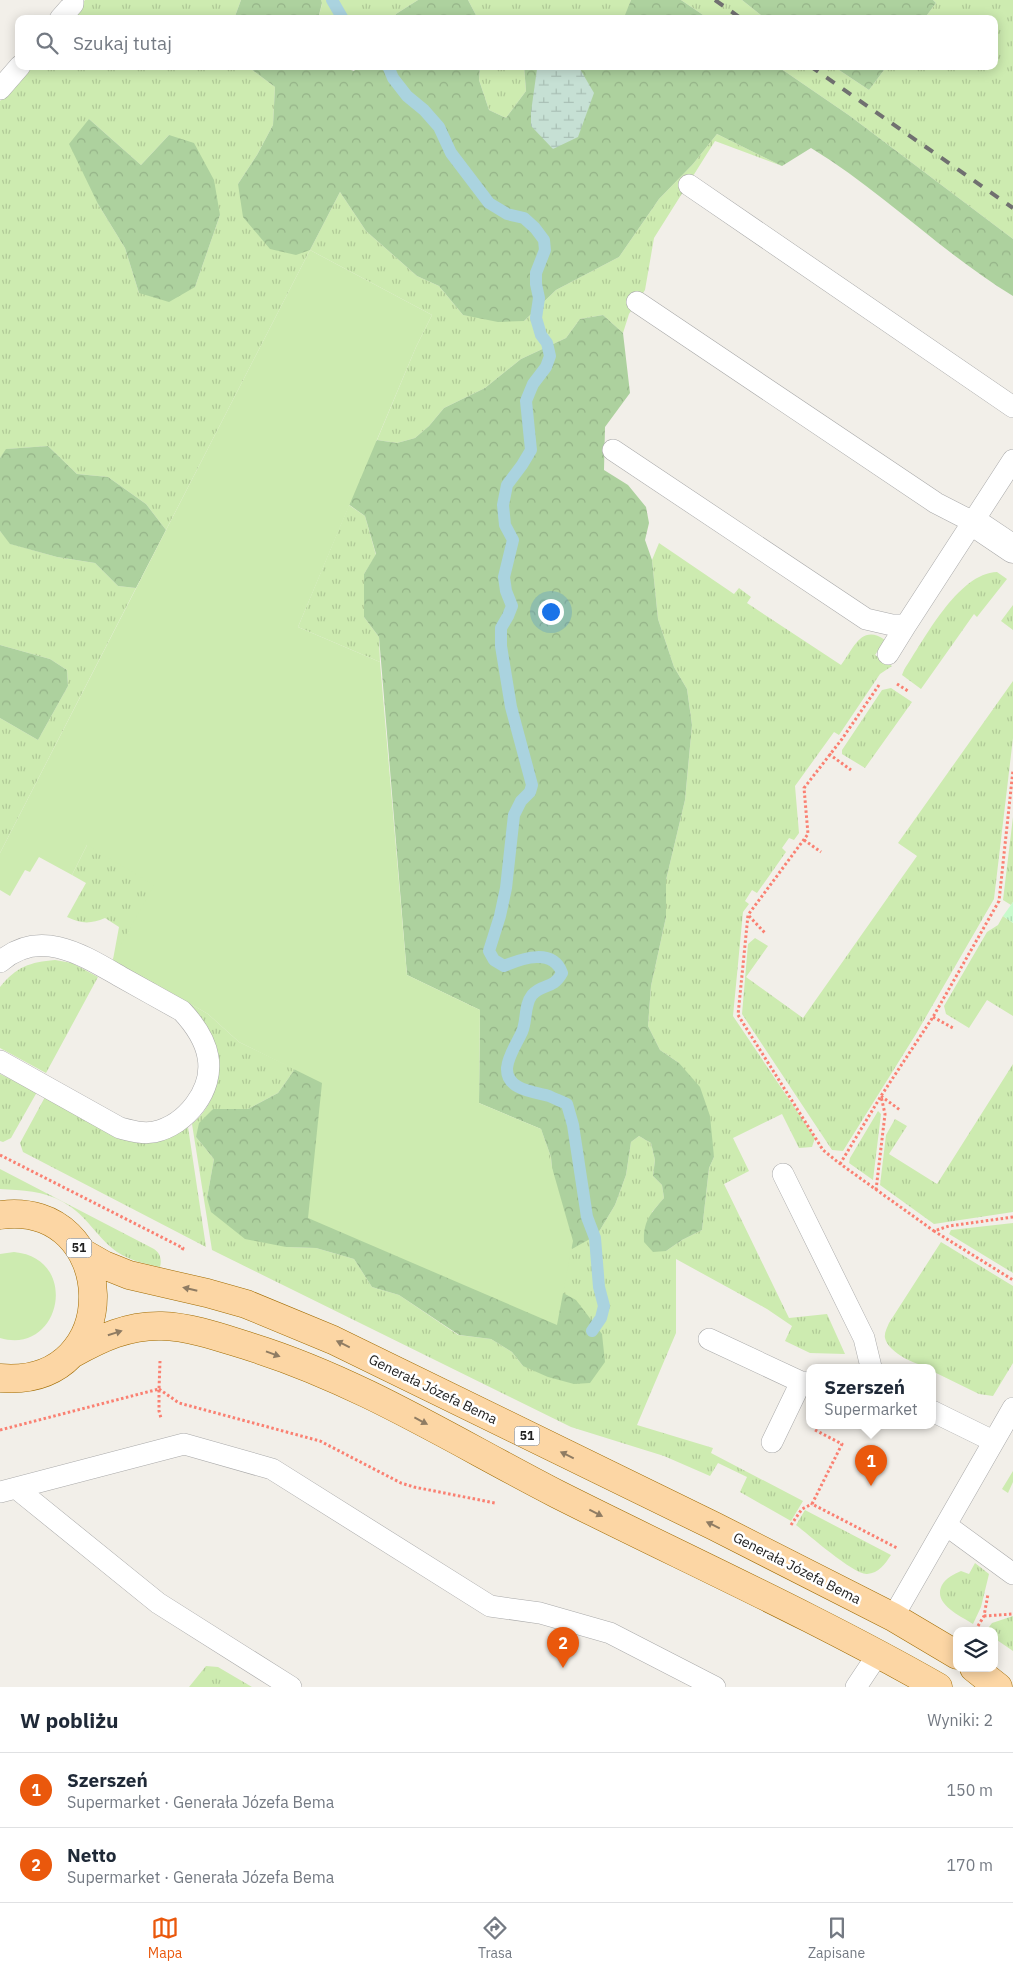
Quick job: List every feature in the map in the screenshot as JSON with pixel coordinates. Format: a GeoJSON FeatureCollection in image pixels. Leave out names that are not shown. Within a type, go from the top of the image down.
{"type":"FeatureCollection","features":[{"type":"Feature","properties":{"kind":"main road","name":"51"},"geometry":{"type":"LineString","coordinates":[[2,1214],[32,1216],[49,1223],[65,1233],[83,1254],[92,1275],[93,1311],[86,1334],[72,1354]]}},
{"type":"Feature","properties":{"kind":"main road","name":"Generała Józefa Bema"},"geometry":{"type":"LineString","coordinates":[[83,1254],[129,1275],[246,1304],[334,1340],[714,1526],[893,1618],[953,1654]]}},
{"type":"Feature","properties":{"kind":"main road","name":"51"},"geometry":{"type":"LineString","coordinates":[[0,1378],[19,1378],[44,1372],[72,1354],[112,1333],[130,1328],[163,1326],[217,1336],[272,1353],[339,1380],[407,1413],[555,1492],[878,1654],[938,1687]]}},
{"type":"Feature","properties":{"kind":"main road"},"geometry":{"type":"LineString","coordinates":[[979,1672],[998,1687]]}},
{"type":"Feature","properties":{"kind":"street"},"geometry":{"type":"LineString","coordinates":[[973,522],[1013,549]]}},
{"type":"Feature","properties":{"kind":"lane"},"geometry":{"type":"LineString","coordinates":[[63,15],[73,4],[73,0]]}},
{"type":"Feature","properties":{"kind":"lane"},"geometry":{"type":"LineString","coordinates":[[0,89],[17,70]]}},
{"type":"Feature","properties":{"kind":"lane"},"geometry":{"type":"LineString","coordinates":[[689,185],[1013,407]]}},
{"type":"Feature","properties":{"kind":"lane"},"geometry":{"type":"LineString","coordinates":[[637,302],[936,503],[973,522]]}},
{"type":"Feature","properties":{"kind":"lane"},"geometry":{"type":"LineString","coordinates":[[613,450],[866,619],[892,625],[906,625]]}},
{"type":"Feature","properties":{"kind":"lane"},"geometry":{"type":"LineString","coordinates":[[888,654],[1013,460]]}},
{"type":"Feature","properties":{"kind":"lane"},"geometry":{"type":"LineString","coordinates":[[0,962],[24,948],[42,946],[60,947],[81,954],[182,1011],[194,1024],[204,1042],[209,1058],[208,1075],[203,1092],[192,1109],[176,1122],[155,1132],[137,1133],[120,1128],[0,1061]]}},
{"type":"Feature","properties":{"kind":"lane"},"geometry":{"type":"LineString","coordinates":[[783,1174],[864,1338],[870,1364]]}},
{"type":"Feature","properties":{"kind":"lane"},"geometry":{"type":"LineString","coordinates":[[709,1339],[805,1382],[785,1415],[772,1442]]}},
{"type":"Feature","properties":{"kind":"lane"},"geometry":{"type":"LineString","coordinates":[[893,1618],[1013,1408]]}},
{"type":"Feature","properties":{"kind":"lane"},"geometry":{"type":"LineString","coordinates":[[936,1413],[993,1442]]}},
{"type":"Feature","properties":{"kind":"lane"},"geometry":{"type":"LineString","coordinates":[[8,1490],[184,1444],[246,1460],[272,1469],[490,1606],[540,1613],[610,1633],[715,1687]]}},
{"type":"Feature","properties":{"kind":"lane"},"geometry":{"type":"LineString","coordinates":[[8,1490],[158,1603],[291,1687]]}},
{"type":"Feature","properties":{"kind":"lane"},"geometry":{"type":"LineString","coordinates":[[946,1525],[1013,1574]]}},
{"type":"Feature","properties":{"kind":"lane"},"geometry":{"type":"LineString","coordinates":[[856,1687],[878,1654]]}},
{"type":"Feature","properties":{"kind":"path"},"geometry":{"type":"LineString","coordinates":[[880,684],[842,739],[804,788],[808,834],[748,915],[738,1015],[823,1150],[934,1231],[1013,1280]]}},
{"type":"Feature","properties":{"kind":"path"},"geometry":{"type":"LineString","coordinates":[[829,754],[851,770]]}},
{"type":"Feature","properties":{"kind":"path"},"geometry":{"type":"LineString","coordinates":[[840,1164],[881,1096],[933,1017],[999,901],[1013,770]]}},
{"type":"Feature","properties":{"kind":"path"},"geometry":{"type":"LineString","coordinates":[[804,840],[822,852]]}},
{"type":"Feature","properties":{"kind":"path"},"geometry":{"type":"LineString","coordinates":[[748,915],[765,933]]}},
{"type":"Feature","properties":{"kind":"path"},"geometry":{"type":"LineString","coordinates":[[933,1017],[953,1028]]}},
{"type":"Feature","properties":{"kind":"path"},"geometry":{"type":"LineString","coordinates":[[881,1096],[900,1110]]}},
{"type":"Feature","properties":{"kind":"path"},"geometry":{"type":"LineString","coordinates":[[876,1190],[885,1114],[881,1096]]}},
{"type":"Feature","properties":{"kind":"path"},"geometry":{"type":"LineString","coordinates":[[934,1231],[949,1226],[1013,1217]]}},
{"type":"Feature","properties":{"kind":"path"},"geometry":{"type":"LineString","coordinates":[[159,1411],[159,1389],[179,1403],[320,1441],[401,1483],[498,1504]]}},
{"type":"Feature","properties":{"kind":"path"},"geometry":{"type":"LineString","coordinates":[[785,1415],[806,1426]]}},
{"type":"Feature","properties":{"kind":"path"},"geometry":{"type":"LineString","coordinates":[[790,1528],[802,1509],[812,1504],[842,1444],[813,1429]]}},
{"type":"Feature","properties":{"kind":"path"},"geometry":{"type":"LineString","coordinates":[[812,1504],[899,1550]]}},
{"type":"Feature","properties":{"kind":"path"},"geometry":{"type":"LineString","coordinates":[[984,1616],[1013,1614]]}},
{"type":"Feature","properties":{"kind":"green space"},"geometry":{"type":"Polygon","coordinates":[[[85,0],[241,0],[235,15],[73,15],[85,0]]]}},
{"type":"Feature","properties":{"kind":"green space"},"geometry":{"type":"Polygon","coordinates":[[[241,0],[321,0],[322,3],[319,15],[235,15],[241,0]]]}},
{"type":"Feature","properties":{"kind":"green space"},"geometry":{"type":"Polygon","coordinates":[[[321,0],[418,0],[396,15],[319,15],[322,4],[321,0]]]}},
{"type":"Feature","properties":{"kind":"green space"},"geometry":{"type":"Polygon","coordinates":[[[418,0],[468,0],[476,15],[396,15],[418,0]]]}},
{"type":"Feature","properties":{"kind":"green space"},"geometry":{"type":"Polygon","coordinates":[[[468,0],[631,0],[626,15],[476,15],[468,0]]]}},
{"type":"Feature","properties":{"kind":"green space"},"geometry":{"type":"Polygon","coordinates":[[[631,0],[681,0],[703,15],[625,15],[631,0]]]}},
{"type":"Feature","properties":{"kind":"green space"},"geometry":{"type":"Polygon","coordinates":[[[681,0],[742,0],[761,15],[703,15],[681,0]]]}},
{"type":"Feature","properties":{"kind":"green space"},"geometry":{"type":"Polygon","coordinates":[[[742,0],[933,0],[936,3],[927,15],[761,15],[742,0]]]}},
{"type":"Feature","properties":{"kind":"green space"},"geometry":{"type":"Polygon","coordinates":[[[933,0],[1013,0],[1013,239],[850,116],[783,70],[839,70],[869,90],[884,70],[998,70],[998,15],[927,15],[936,3],[933,0]]]}},
{"type":"Feature","properties":{"kind":"green space"},"geometry":{"type":"Polygon","coordinates":[[[27,70],[252,70],[275,87],[273,125],[257,155],[238,184],[310,250],[166,530],[146,504],[108,477],[77,474],[48,446],[7,449],[0,458],[0,101],[27,70]],[[89,119],[98,204],[125,248],[139,293],[195,287],[220,215],[169,135],[141,165],[89,119]]]}},
{"type":"Feature","properties":{"kind":"green space"},"geometry":{"type":"Polygon","coordinates":[[[252,70],[480,70],[479,80],[489,110],[506,118],[526,91],[524,70],[783,70],[850,116],[1013,239],[1013,296],[961,261],[863,183],[811,148],[782,166],[717,134],[693,164],[659,199],[619,257],[556,290],[524,321],[498,322],[463,315],[439,286],[417,276],[366,231],[340,192],[310,250],[296,255],[270,249],[243,217],[238,184],[257,155],[273,125],[275,87],[252,70]]]}},
{"type":"Feature","properties":{"kind":"green space"},"geometry":{"type":"Polygon","coordinates":[[[480,70],[524,70],[526,91],[506,118],[489,110],[479,80],[480,70]]]}},
{"type":"Feature","properties":{"kind":"green space"},"geometry":{"type":"Polygon","coordinates":[[[537,70],[581,70],[594,93],[578,137],[553,149],[531,126],[537,70]]]}},
{"type":"Feature","properties":{"kind":"green space"},"geometry":{"type":"Polygon","coordinates":[[[839,70],[884,70],[869,90],[839,70]]]}},
{"type":"Feature","properties":{"kind":"green space"},"geometry":{"type":"Polygon","coordinates":[[[89,119],[141,165],[169,135],[194,143],[214,180],[220,215],[195,287],[169,302],[139,293],[125,248],[98,204],[69,144],[89,119]]]}},
{"type":"Feature","properties":{"kind":"green space"},"geometry":{"type":"Polygon","coordinates":[[[717,134],[782,166],[715,141],[654,238],[645,290],[629,314],[623,333],[603,315],[580,319],[566,338],[521,359],[485,388],[444,408],[429,426],[415,438],[397,443],[377,440],[416,347],[432,315],[310,250],[340,192],[366,231],[417,276],[439,286],[463,315],[524,321],[556,290],[619,257],[659,199],[693,164],[717,134]]]}},
{"type":"Feature","properties":{"kind":"green space"},"geometry":{"type":"Polygon","coordinates":[[[310,250],[432,315],[416,347],[298,627],[380,662],[407,975],[480,1010],[479,1103],[541,1129],[573,1241],[557,1325],[308,1218],[322,1083],[239,1042],[208,1014],[113,959],[154,885],[87,845],[72,875],[39,857],[30,872],[25,870],[10,896],[0,890],[0,853],[310,250]]]}},
{"type":"Feature","properties":{"kind":"green space"},"geometry":{"type":"Polygon","coordinates":[[[603,315],[623,333],[630,393],[605,427],[604,470],[628,485],[646,507],[649,523],[645,540],[652,560],[658,619],[674,667],[687,689],[692,725],[685,800],[666,880],[666,917],[651,986],[648,1026],[660,1050],[679,1063],[700,1087],[710,1116],[714,1157],[709,1168],[702,1230],[666,1251],[653,1252],[644,1242],[646,1223],[664,1198],[662,1185],[653,1176],[655,1160],[651,1143],[639,1136],[631,1142],[626,1175],[615,1205],[597,1235],[572,1249],[557,1225],[551,1157],[541,1129],[479,1103],[480,1010],[407,975],[379,637],[364,617],[364,574],[376,554],[365,516],[330,491],[377,440],[397,443],[415,438],[429,426],[444,408],[485,388],[521,359],[566,338],[580,319],[603,315]]]}},
{"type":"Feature","properties":{"kind":"green space"},"geometry":{"type":"Polygon","coordinates":[[[48,446],[77,474],[108,477],[146,504],[166,530],[136,588],[118,586],[95,563],[57,557],[10,544],[0,531],[0,458],[6,449],[48,446]]]}},
{"type":"Feature","properties":{"kind":"green space"},"geometry":{"type":"Polygon","coordinates":[[[349,505],[365,516],[376,555],[364,574],[364,617],[379,637],[380,662],[298,627],[349,505]]]}},
{"type":"Feature","properties":{"kind":"green space"},"geometry":{"type":"Polygon","coordinates":[[[0,531],[11,544],[57,557],[95,563],[118,586],[136,588],[0,853],[0,718],[38,740],[68,686],[67,670],[50,659],[0,645],[0,531]]]}},
{"type":"Feature","properties":{"kind":"green space"},"geometry":{"type":"Polygon","coordinates":[[[659,543],[734,594],[739,588],[751,597],[747,603],[841,665],[858,640],[870,635],[885,640],[875,655],[892,666],[880,674],[839,735],[834,732],[795,786],[799,833],[794,840],[789,838],[782,848],[786,852],[757,893],[752,890],[745,901],[749,904],[743,912],[733,1016],[815,1138],[812,1147],[799,1148],[782,1114],[733,1138],[749,1171],[724,1184],[789,1318],[827,1314],[845,1354],[810,1353],[785,1341],[792,1326],[767,1309],[676,1259],[676,1333],[637,1425],[713,1448],[711,1453],[803,1501],[791,1521],[740,1492],[747,1477],[718,1463],[710,1476],[664,1456],[571,1427],[212,1250],[192,1124],[208,1106],[212,1097],[216,1079],[216,1046],[112,965],[119,927],[105,918],[86,922],[67,917],[86,883],[72,875],[87,845],[236,760],[114,959],[208,1014],[239,1042],[295,1069],[278,1093],[248,1109],[213,1109],[196,1137],[214,1159],[207,1198],[286,1247],[316,1248],[354,1259],[372,1287],[399,1295],[458,1335],[491,1339],[512,1352],[523,1366],[534,1277],[541,1129],[551,1157],[554,1195],[597,1235],[615,1205],[626,1175],[631,1142],[639,1136],[651,1143],[655,1160],[653,1176],[662,1185],[664,1198],[652,1212],[666,1251],[702,1230],[709,1168],[714,1157],[679,1063],[660,1050],[648,1026],[651,986],[666,917],[666,880],[685,800],[692,725],[687,689],[674,667],[658,619],[652,560],[659,543]]]}},
{"type":"Feature","properties":{"kind":"green space"},"geometry":{"type":"Polygon","coordinates":[[[997,572],[1007,579],[977,617],[974,614],[921,689],[902,675],[943,610],[969,584],[983,575],[997,572]]]}},
{"type":"Feature","properties":{"kind":"green space"},"geometry":{"type":"Polygon","coordinates":[[[1013,605],[1013,630],[1001,621],[1013,605]]]}},
{"type":"Feature","properties":{"kind":"green space"},"geometry":{"type":"Polygon","coordinates":[[[0,645],[50,659],[67,670],[68,686],[38,740],[0,718],[0,645]]]}},
{"type":"Feature","properties":{"kind":"green space"},"geometry":{"type":"Polygon","coordinates":[[[1013,681],[1013,738],[994,899],[916,1034],[843,1151],[832,1150],[742,1014],[748,944],[755,938],[768,946],[746,977],[803,1018],[917,856],[898,843],[1013,681]]]}},
{"type":"Feature","properties":{"kind":"green space"},"geometry":{"type":"Polygon","coordinates":[[[891,688],[912,702],[865,768],[842,754],[842,750],[882,690],[891,688]]]}},
{"type":"Feature","properties":{"kind":"green space"},"geometry":{"type":"Polygon","coordinates":[[[1013,817],[1013,902],[1011,905],[1003,900],[1013,817]]]}},
{"type":"Feature","properties":{"kind":"green space"},"geometry":{"type":"Polygon","coordinates":[[[1013,902],[1013,923],[1003,916],[1013,902]]]}},
{"type":"Feature","properties":{"kind":"green space"},"geometry":{"type":"Polygon","coordinates":[[[1003,916],[1013,923],[1013,1016],[987,1000],[969,1028],[946,1014],[944,1006],[987,932],[998,925],[1003,916]]]}},
{"type":"Feature","properties":{"kind":"green space"},"geometry":{"type":"Polygon","coordinates":[[[55,960],[72,963],[98,977],[46,1073],[0,1048],[0,987],[18,970],[24,967],[38,962],[55,960]]]}},
{"type":"Feature","properties":{"kind":"green space"},"geometry":{"type":"Polygon","coordinates":[[[308,1061],[534,1277],[576,1300],[602,1334],[605,1362],[590,1383],[574,1384],[548,1377],[523,1366],[512,1352],[491,1339],[459,1335],[399,1295],[372,1287],[354,1259],[316,1248],[286,1247],[245,1239],[211,1212],[207,1198],[214,1159],[196,1137],[199,1123],[213,1109],[248,1109],[278,1093],[295,1069],[308,1061]]]}},
{"type":"Feature","properties":{"kind":"green space"},"geometry":{"type":"Polygon","coordinates":[[[1013,1064],[1013,1212],[934,1224],[880,1185],[886,1135],[895,1119],[907,1126],[889,1154],[937,1184],[1013,1064]]]}},
{"type":"Feature","properties":{"kind":"green space"},"geometry":{"type":"Polygon","coordinates":[[[0,1074],[37,1092],[11,1138],[3,1142],[0,1141],[0,1074]]]}},
{"type":"Feature","properties":{"kind":"green space"},"geometry":{"type":"Polygon","coordinates":[[[45,1097],[173,1135],[188,1127],[206,1247],[23,1152],[20,1143],[45,1097]]]}},
{"type":"Feature","properties":{"kind":"green space"},"geometry":{"type":"Polygon","coordinates":[[[878,1111],[881,1114],[873,1180],[849,1163],[850,1158],[878,1111]]]}},
{"type":"Feature","properties":{"kind":"green space"},"geometry":{"type":"Polygon","coordinates":[[[0,1169],[55,1198],[33,1192],[0,1189],[0,1169]]]}},
{"type":"Feature","properties":{"kind":"green space"},"geometry":{"type":"Polygon","coordinates":[[[58,1199],[154,1249],[160,1256],[160,1267],[137,1261],[117,1252],[79,1214],[58,1199]]]}},
{"type":"Feature","properties":{"kind":"green space"},"geometry":{"type":"Polygon","coordinates":[[[1013,1223],[1013,1273],[949,1234],[951,1230],[1013,1223]]]}},
{"type":"Feature","properties":{"kind":"green space"},"geometry":{"type":"Polygon","coordinates":[[[941,1242],[1013,1286],[1013,1363],[993,1396],[979,1394],[936,1373],[936,1364],[917,1364],[898,1354],[887,1344],[885,1338],[885,1332],[941,1242]]]}},
{"type":"Feature","properties":{"kind":"green space"},"geometry":{"type":"Polygon","coordinates":[[[14,1252],[35,1258],[49,1270],[55,1287],[55,1304],[49,1320],[37,1333],[21,1340],[0,1338],[0,1254],[14,1252]]]}},
{"type":"Feature","properties":{"kind":"green space"},"geometry":{"type":"Polygon","coordinates":[[[1013,1471],[1013,1482],[1008,1493],[1002,1489],[1013,1471]]]}},
{"type":"Feature","properties":{"kind":"green space"},"geometry":{"type":"Polygon","coordinates":[[[805,1510],[891,1555],[884,1565],[875,1572],[861,1573],[820,1545],[796,1525],[805,1510]]]}},
{"type":"Feature","properties":{"kind":"green space"},"geometry":{"type":"Polygon","coordinates":[[[975,1563],[989,1574],[981,1607],[973,1624],[949,1609],[944,1604],[940,1592],[942,1585],[948,1578],[961,1571],[969,1574],[975,1563]]]}},
{"type":"Feature","properties":{"kind":"green space"},"geometry":{"type":"Polygon","coordinates":[[[1013,1616],[1013,1651],[998,1641],[998,1627],[989,1627],[992,1623],[1013,1616]]]}},
{"type":"Feature","properties":{"kind":"green space"},"geometry":{"type":"Polygon","coordinates":[[[206,1666],[218,1667],[252,1687],[189,1687],[206,1666]]]}},
{"type":"Feature","properties":{"kind":"waterway"},"geometry":{"type":"LineString","coordinates":[[332,0],[341,15]]}},
{"type":"Feature","properties":{"kind":"waterway"},"geometry":{"type":"LineString","coordinates":[[390,70],[393,78],[407,96],[424,110],[439,127],[451,153],[489,203],[507,214],[524,218],[544,240],[545,250],[536,273],[539,298],[536,318],[541,335],[547,343],[550,356],[546,367],[533,384],[526,401],[531,450],[507,485],[503,505],[505,525],[513,540],[504,577],[506,591],[512,606],[501,628],[501,646],[511,707],[532,785],[530,792],[521,801],[514,815],[506,888],[500,916],[489,951],[494,960],[504,966],[520,960],[537,957],[552,960],[558,965],[562,973],[555,982],[536,991],[529,999],[524,1028],[511,1054],[507,1068],[511,1081],[522,1089],[549,1096],[567,1104],[573,1125],[587,1217],[595,1238],[599,1287],[604,1306],[601,1318],[592,1331]]}},
{"type":"Feature","properties":{"kind":"railway"},"geometry":{"type":"LineString","coordinates":[[715,0],[736,15]]}},
{"type":"Feature","properties":{"kind":"railway"},"geometry":{"type":"LineString","coordinates":[[816,70],[1013,208]]}},
{"type":"Feature","properties":{"kind":"place","name":"Szerszeń"},"geometry":{"type":"Point","coordinates":[871,1486]}},
{"type":"Feature","properties":{"kind":"place","name":"Netto"},"geometry":{"type":"Point","coordinates":[563,1668]}}]}
